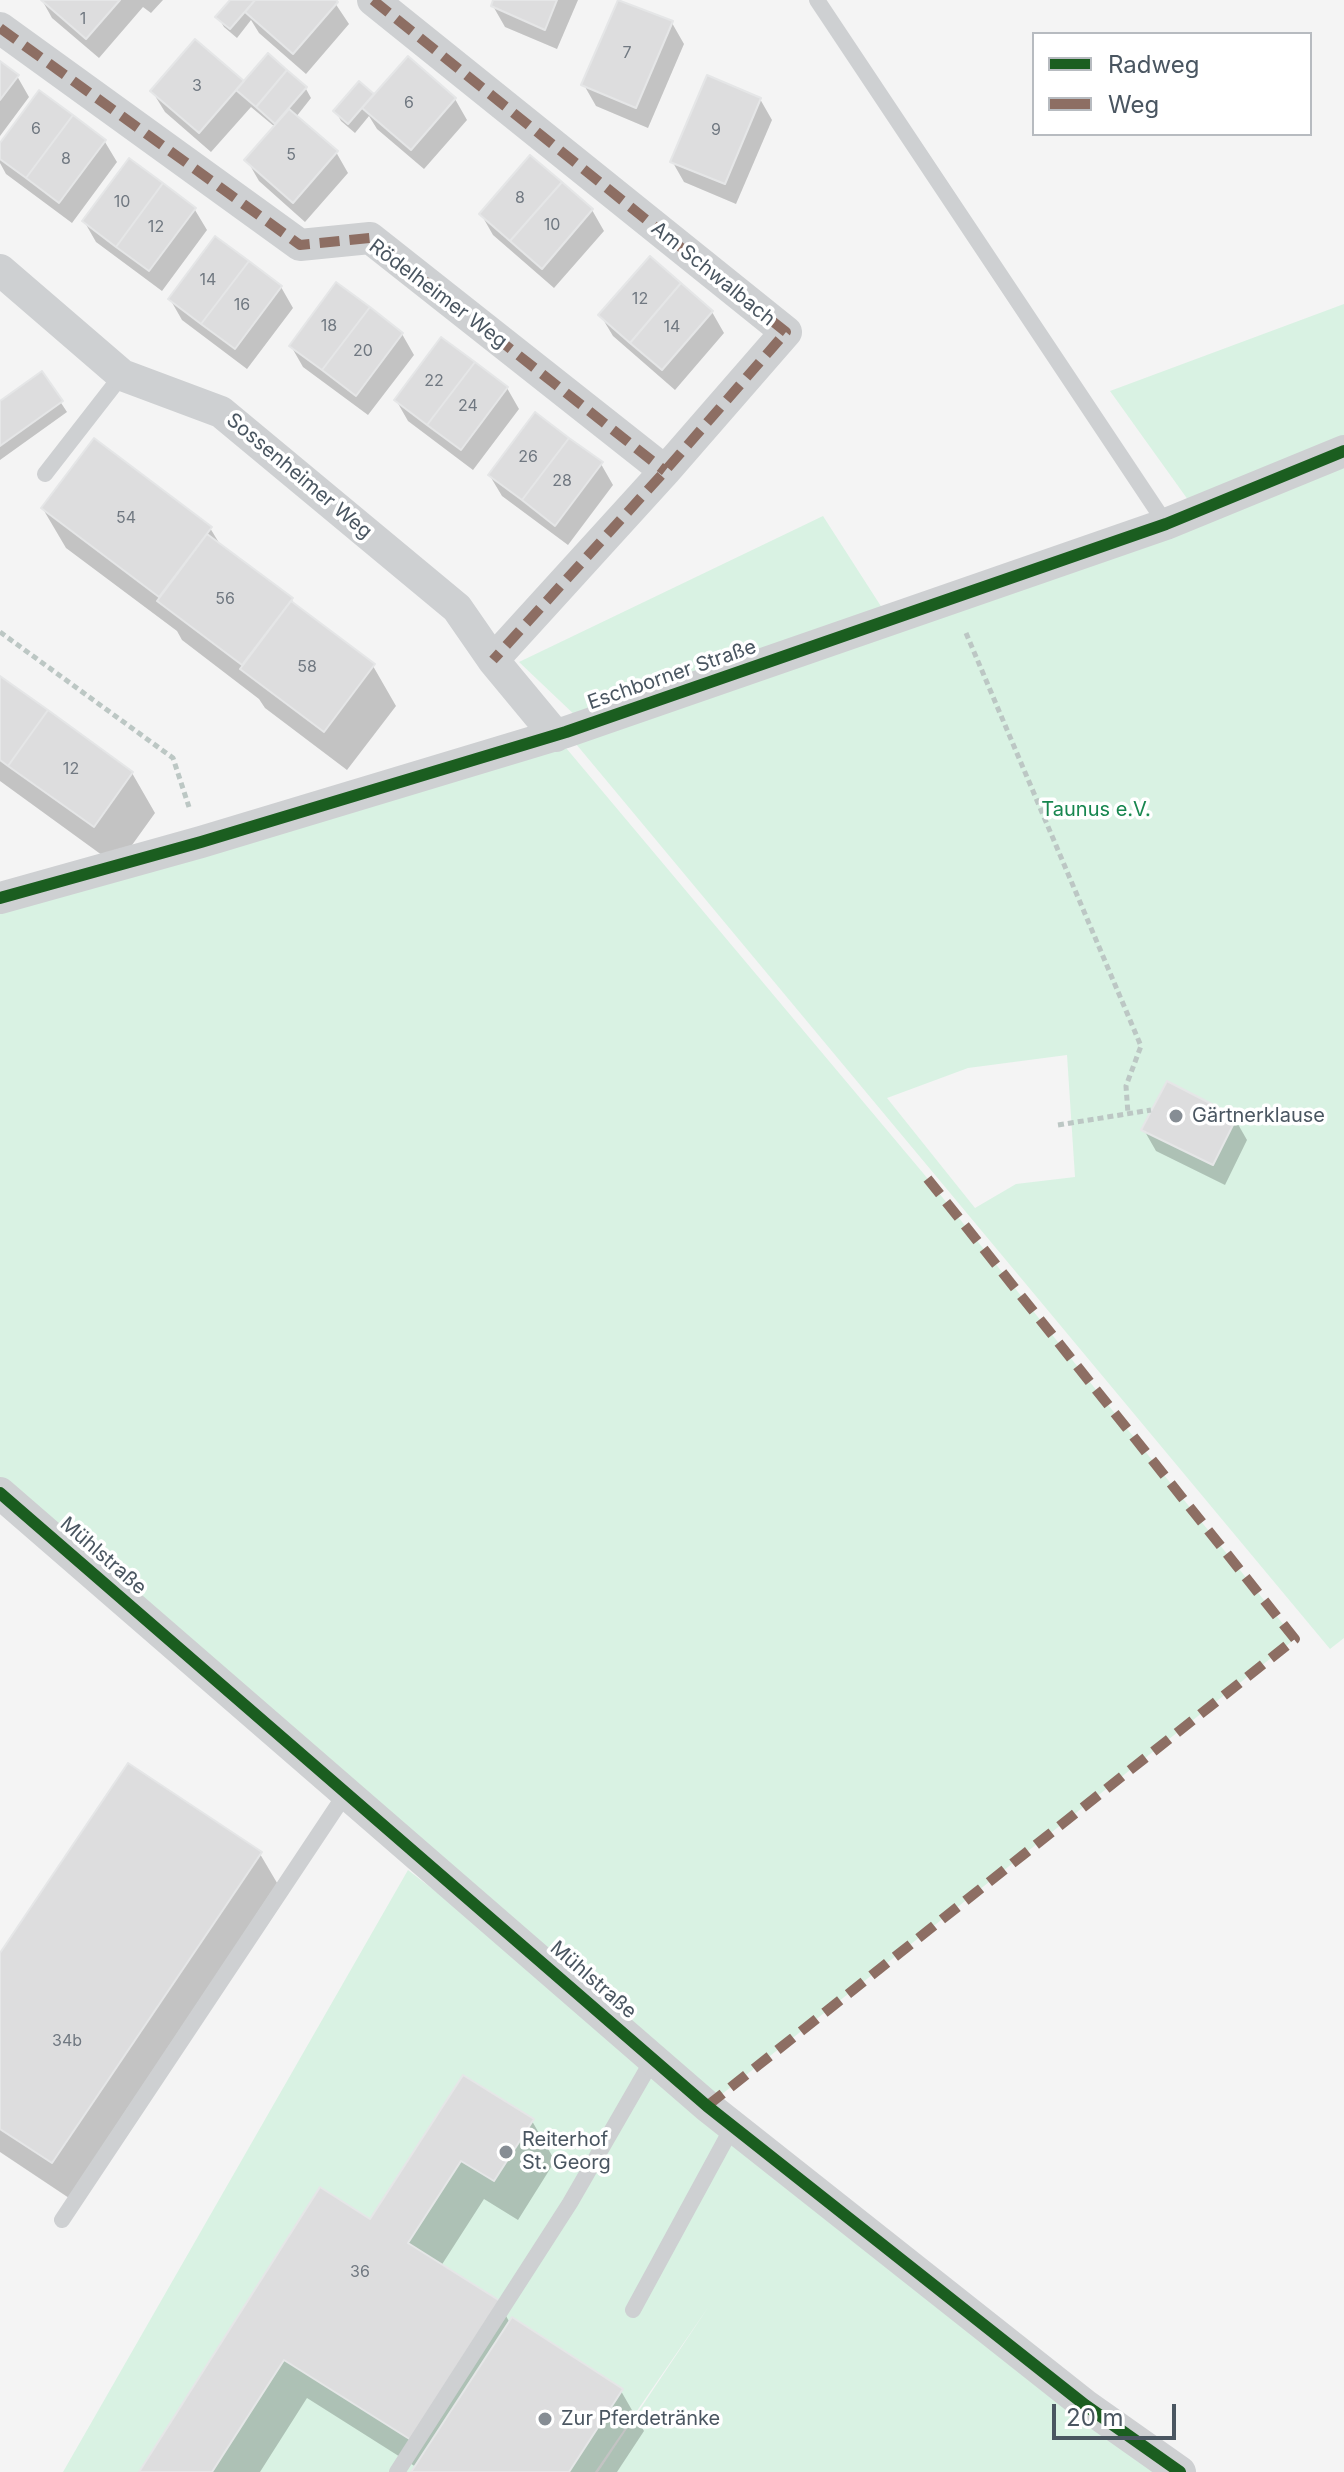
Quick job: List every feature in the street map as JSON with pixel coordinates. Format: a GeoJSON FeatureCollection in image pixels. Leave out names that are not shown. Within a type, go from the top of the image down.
{"type":"FeatureCollection","features":[{"type":"Feature","properties":{"kind":"street","name":"Am Schwalbach"},"geometry":{"type":"LineString","coordinates":[[373,0],[786,332],[493,660]]}},
{"type":"Feature","properties":{"kind":"street","name":"Rödelheimer Weg"},"geometry":{"type":"LineString","coordinates":[[0,28],[300,245],[370,238],[665,471]]}},
{"type":"Feature","properties":{"kind":"street","name":"Sossenheimer Weg"},"geometry":{"type":"LineString","coordinates":[[0,270],[122,375],[221,412],[457,608],[493,660],[556,736]]}},
{"type":"Feature","properties":{"kind":"street","name":"Eschborner Straße"},"geometry":{"type":"LineString","coordinates":[[0,898],[201,842],[556,736],[1166,524],[1344,451]]}},
{"type":"Feature","properties":{"kind":"street","name":"Mühlstraße"},"geometry":{"type":"LineString","coordinates":[[0,1493],[733,2126],[1085,2405],[1180,2472]]}},
{"type":"Feature","properties":{"kind":"lane"},"geometry":{"type":"LineString","coordinates":[[817,0],[1166,524]]}},
{"type":"Feature","properties":{"kind":"lane"},"geometry":{"type":"LineString","coordinates":[[45,474],[122,375]]}},
{"type":"Feature","properties":{"kind":"lane"},"geometry":{"type":"LineString","coordinates":[[62,2220],[346,1793]]}},
{"type":"Feature","properties":{"kind":"lane"},"geometry":{"type":"LineString","coordinates":[[397,2472],[570,2203],[653,2059]]}},
{"type":"Feature","properties":{"kind":"lane"},"geometry":{"type":"LineString","coordinates":[[633,2310],[733,2126]]}},
{"type":"Feature","properties":{"kind":"path"},"geometry":{"type":"LineString","coordinates":[[951,598],[1141,1046],[1126,1086],[1128,1114]]}},
{"type":"Feature","properties":{"kind":"path"},"geometry":{"type":"LineString","coordinates":[[0,632],[173,758],[201,842]]}},
{"type":"Feature","properties":{"kind":"path"},"geometry":{"type":"LineString","coordinates":[[1058,1125],[1151,1110]]}},
{"type":"Feature","properties":{"kind":"green space","name":"Taunus e.V."},"geometry":{"type":"Polygon","coordinates":[[[1344,304],[1344,1638],[1330,1649],[566,732],[1196,511],[1110,391],[1344,304]],[[1067,1055],[968,1068],[887,1098],[975,1208],[1016,1184],[1075,1177],[1067,1055]],[[1168,1082],[1142,1130],[1212,1165],[1237,1118],[1168,1082]]]}},
{"type":"Feature","properties":{"kind":"green space"},"geometry":{"type":"Polygon","coordinates":[[[823,516],[884,611],[580,720],[519,662],[823,516]]]}},
{"type":"Feature","properties":{"kind":"green space"},"geometry":{"type":"Polygon","coordinates":[[[556,736],[923,1173],[1295,1639],[707,2106],[1180,2472],[598,2472],[709,2306],[595,2472],[63,2472],[408,1870],[636,2046],[0,1493],[0,898],[556,736]]]}},
{"type":"Feature","properties":{"kind":"building"},"geometry":{"type":"Polygon","coordinates":[[[41,0],[120,0],[86,39],[41,0]]]}},
{"type":"Feature","properties":{"kind":"building"},"geometry":{"type":"Polygon","coordinates":[[[230,0],[255,0],[230,29],[215,17],[230,0]]]}},
{"type":"Feature","properties":{"kind":"building"},"geometry":{"type":"Polygon","coordinates":[[[255,0],[338,2],[293,54],[245,12],[255,0]]]}},
{"type":"Feature","properties":{"kind":"building"},"geometry":{"type":"Polygon","coordinates":[[[493,0],[557,0],[545,30],[491,6],[493,0]]]}},
{"type":"Feature","properties":{"kind":"building"},"geometry":{"type":"Polygon","coordinates":[[[618,0],[673,21],[636,108],[581,85],[618,0]]]}},
{"type":"Feature","properties":{"kind":"building"},"geometry":{"type":"Polygon","coordinates":[[[195,39],[244,81],[199,133],[150,91],[195,39]]]}},
{"type":"Feature","properties":{"kind":"building"},"geometry":{"type":"Polygon","coordinates":[[[268,53],[287,70],[256,107],[236,90],[268,53]]]}},
{"type":"Feature","properties":{"kind":"building"},"geometry":{"type":"Polygon","coordinates":[[[408,56],[456,98],[411,150],[362,108],[408,56]]]}},
{"type":"Feature","properties":{"kind":"building"},"geometry":{"type":"Polygon","coordinates":[[[0,61],[19,75],[0,100],[0,61]]]}},
{"type":"Feature","properties":{"kind":"building"},"geometry":{"type":"Polygon","coordinates":[[[287,70],[307,87],[275,124],[256,107],[287,70]]]}},
{"type":"Feature","properties":{"kind":"building"},"geometry":{"type":"Polygon","coordinates":[[[707,75],[761,98],[725,184],[670,162],[707,75]]]}},
{"type":"Feature","properties":{"kind":"building"},"geometry":{"type":"Polygon","coordinates":[[[359,81],[374,94],[348,124],[333,111],[359,81]]]}},
{"type":"Feature","properties":{"kind":"building"},"geometry":{"type":"Polygon","coordinates":[[[39,90],[73,115],[26,178],[0,159],[0,143],[39,90]]]}},
{"type":"Feature","properties":{"kind":"building"},"geometry":{"type":"Polygon","coordinates":[[[289,109],[338,151],[293,203],[244,160],[289,109]]]}},
{"type":"Feature","properties":{"kind":"building"},"geometry":{"type":"Polygon","coordinates":[[[73,115],[106,140],[59,203],[26,178],[73,115]]]}},
{"type":"Feature","properties":{"kind":"building"},"geometry":{"type":"Polygon","coordinates":[[[530,155],[562,182],[510,241],[479,214],[530,155]]]}},
{"type":"Feature","properties":{"kind":"building"},"geometry":{"type":"Polygon","coordinates":[[[129,158],[163,183],[116,247],[82,221],[129,158]]]}},
{"type":"Feature","properties":{"kind":"building"},"geometry":{"type":"Polygon","coordinates":[[[562,182],[593,209],[542,269],[510,241],[562,182]]]}},
{"type":"Feature","properties":{"kind":"building"},"geometry":{"type":"Polygon","coordinates":[[[163,183],[196,208],[149,271],[116,247],[163,183]]]}},
{"type":"Feature","properties":{"kind":"building"},"geometry":{"type":"Polygon","coordinates":[[[215,236],[249,261],[201,324],[168,299],[215,236]]]}},
{"type":"Feature","properties":{"kind":"building"},"geometry":{"type":"Polygon","coordinates":[[[650,256],[681,283],[630,343],[598,315],[650,256]]]}},
{"type":"Feature","properties":{"kind":"building"},"geometry":{"type":"Polygon","coordinates":[[[249,261],[282,286],[235,349],[201,324],[249,261]]]}},
{"type":"Feature","properties":{"kind":"building"},"geometry":{"type":"Polygon","coordinates":[[[336,282],[370,307],[322,370],[289,346],[336,282]]]}},
{"type":"Feature","properties":{"kind":"building"},"geometry":{"type":"Polygon","coordinates":[[[681,283],[713,311],[662,370],[630,343],[681,283]]]}},
{"type":"Feature","properties":{"kind":"building"},"geometry":{"type":"Polygon","coordinates":[[[370,307],[403,333],[356,396],[322,370],[370,307]]]}},
{"type":"Feature","properties":{"kind":"building"},"geometry":{"type":"Polygon","coordinates":[[[441,337],[475,362],[427,425],[394,400],[441,337]]]}},
{"type":"Feature","properties":{"kind":"building"},"geometry":{"type":"Polygon","coordinates":[[[475,362],[508,387],[461,450],[427,425],[475,362]]]}},
{"type":"Feature","properties":{"kind":"building"},"geometry":{"type":"Polygon","coordinates":[[[42,371],[63,401],[0,446],[0,401],[42,371]]]}},
{"type":"Feature","properties":{"kind":"building"},"geometry":{"type":"Polygon","coordinates":[[[535,412],[569,438],[522,500],[488,475],[535,412]]]}},
{"type":"Feature","properties":{"kind":"building"},"geometry":{"type":"Polygon","coordinates":[[[94,438],[212,527],[159,597],[41,508],[94,438]]]}},
{"type":"Feature","properties":{"kind":"building"},"geometry":{"type":"Polygon","coordinates":[[[569,438],[603,462],[555,526],[522,500],[569,438]]]}},
{"type":"Feature","properties":{"kind":"building"},"geometry":{"type":"Polygon","coordinates":[[[207,534],[293,598],[242,665],[157,601],[207,534]]]}},
{"type":"Feature","properties":{"kind":"building"},"geometry":{"type":"Polygon","coordinates":[[[291,601],[375,664],[324,732],[240,669],[291,601]]]}},
{"type":"Feature","properties":{"kind":"building"},"geometry":{"type":"Polygon","coordinates":[[[0,676],[48,710],[8,766],[0,760],[0,676]]]}},
{"type":"Feature","properties":{"kind":"building"},"geometry":{"type":"Polygon","coordinates":[[[48,710],[133,772],[94,827],[8,766],[48,710]]]}},
{"type":"Feature","properties":{"kind":"building"},"geometry":{"type":"Polygon","coordinates":[[[1167,1081],[1237,1117],[1213,1165],[1141,1130],[1167,1081]]]}},
{"type":"Feature","properties":{"kind":"building"},"geometry":{"type":"Polygon","coordinates":[[[128,1763],[262,1852],[52,2163],[0,2129],[0,1953],[128,1763]]]}},
{"type":"Feature","properties":{"kind":"building"},"geometry":{"type":"Polygon","coordinates":[[[463,2075],[534,2119],[494,2181],[461,2161],[408,2243],[500,2301],[411,2440],[284,2360],[212,2472],[139,2472],[320,2187],[370,2219],[463,2075]]]}},
{"type":"Feature","properties":{"kind":"building"},"geometry":{"type":"Polygon","coordinates":[[[512,2317],[623,2389],[569,2472],[411,2472],[512,2317]]]}},
{"type":"Feature","properties":{"kind":"marked path"},"geometry":{"type":"LineString","coordinates":[[373,0],[786,332],[493,660]]}},
{"type":"Feature","properties":{"kind":"marked path"},"geometry":{"type":"LineString","coordinates":[[0,28],[300,245],[370,238],[665,471]]}},
{"type":"Feature","properties":{"kind":"marked path"},"geometry":{"type":"LineString","coordinates":[[707,2106],[1295,1639],[923,1173]]}},
{"type":"Feature","properties":{"kind":"cycle path"},"geometry":{"type":"LineString","coordinates":[[0,898],[201,842],[566,732],[1166,524],[1344,451]]}},
{"type":"Feature","properties":{"kind":"cycle path"},"geometry":{"type":"LineString","coordinates":[[0,1493],[707,2106],[1085,2405],[1180,2472]]}},
{"type":"Feature","properties":{"kind":"place","name":"Gärtnerklause"},"geometry":{"type":"Point","coordinates":[1176,1116]}},
{"type":"Feature","properties":{"kind":"place","name":"Reiterhof St. Georg"},"geometry":{"type":"Point","coordinates":[506,2152]}},
{"type":"Feature","properties":{"kind":"place","name":"Zur Pferdetränke"},"geometry":{"type":"Point","coordinates":[545,2419]}}]}
